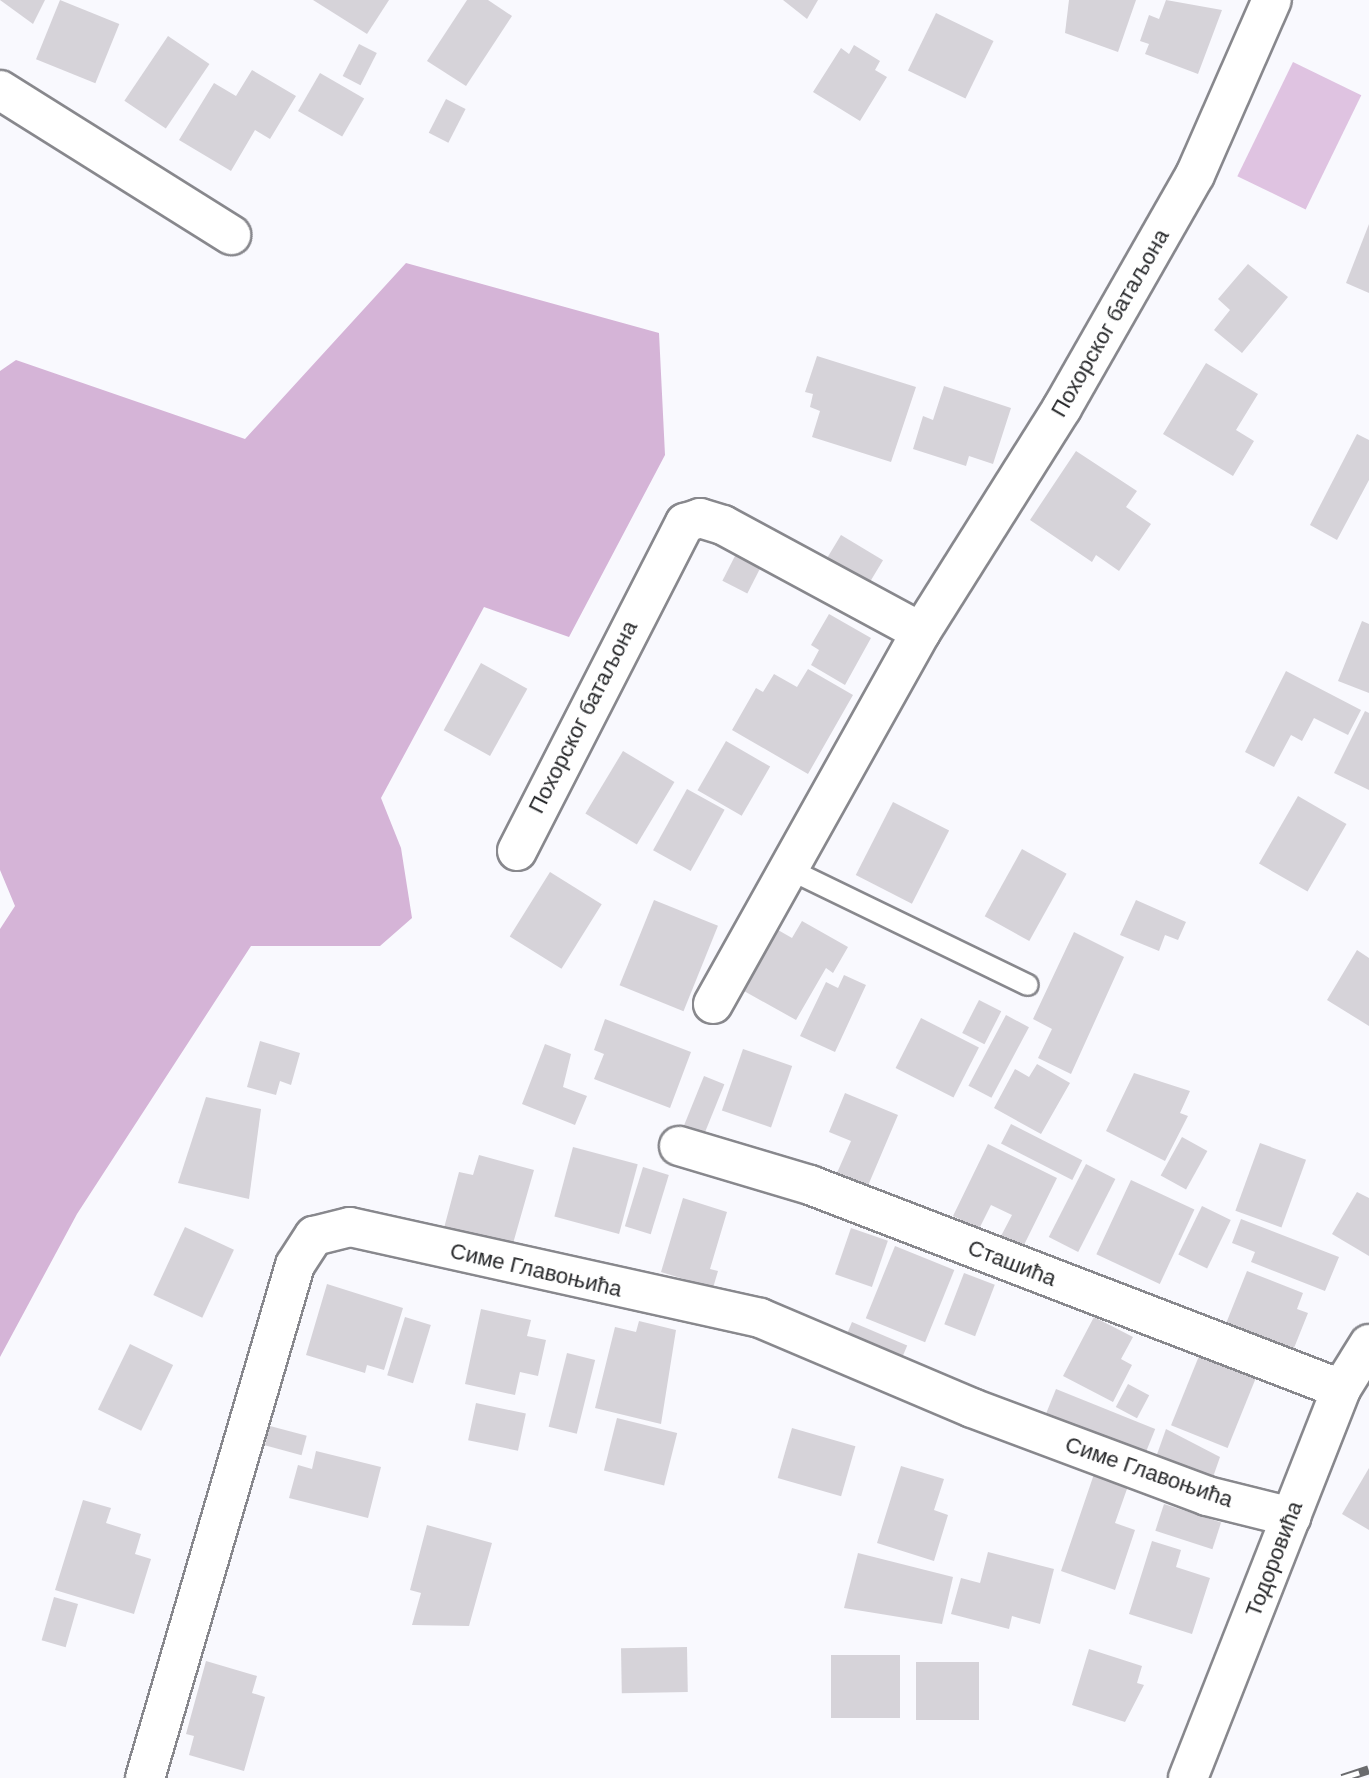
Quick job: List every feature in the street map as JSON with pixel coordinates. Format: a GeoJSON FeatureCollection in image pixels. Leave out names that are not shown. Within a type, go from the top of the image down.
{"type":"FeatureCollection","features":[{"type":"Feature","properties":{"kind":"street","name":"Похорског батаљона"},"geometry":{"type":"LineString","coordinates":[[713,1004],[791,870],[921,632],[1062,408],[1195,175],[1272,0]]}},
{"type":"Feature","properties":{"kind":"street"},"geometry":{"type":"LineString","coordinates":[[0,90],[231,235]]}},
{"type":"Feature","properties":{"kind":"street","name":"Похорског батаљона"},"geometry":{"type":"LineString","coordinates":[[517,851],[685,523],[700,518],[723,525],[921,632]]}},
{"type":"Feature","properties":{"kind":"street","name":"Сташића"},"geometry":{"type":"LineString","coordinates":[[679,1146],[810,1185],[1341,1389]]}},
{"type":"Feature","properties":{"kind":"street","name":"Симе Главоњића"},"geometry":{"type":"LineString","coordinates":[[145,1778],[295,1265],[314,1236],[350,1227],[760,1318],[972,1408],[1207,1496],[1291,1517]]}},
{"type":"Feature","properties":{"kind":"street","name":"Тодоровића"},"geometry":{"type":"LineString","coordinates":[[1188,1778],[1341,1389],[1369,1344]]}},
{"type":"Feature","properties":{"kind":"lane"},"geometry":{"type":"LineString","coordinates":[[791,870],[1028,985]]}},
{"type":"Feature","properties":{"kind":"shaded area"},"geometry":{"type":"Polygon","coordinates":[[[1293,62],[1361,95],[1306,209],[1237,176],[1293,62]]]}},
{"type":"Feature","properties":{"kind":"shaded area"},"geometry":{"type":"Polygon","coordinates":[[[406,263],[659,333],[665,455],[569,637],[484,607],[381,798],[401,848],[412,918],[380,946],[251,946],[77,1214],[0,1357],[0,929],[15,906],[0,870],[0,371],[16,360],[245,439],[406,263]]]}},
{"type":"Feature","properties":{"kind":"building"},"geometry":{"type":"Polygon","coordinates":[[[0,0],[45,0],[33,24],[0,0]]]}},
{"type":"Feature","properties":{"kind":"building"},"geometry":{"type":"Polygon","coordinates":[[[60,0],[119,24],[95,83],[36,59],[60,0]]]}},
{"type":"Feature","properties":{"kind":"building"},"geometry":{"type":"Polygon","coordinates":[[[313,0],[389,0],[367,34],[313,0]]]}},
{"type":"Feature","properties":{"kind":"building"},"geometry":{"type":"Polygon","coordinates":[[[467,0],[488,0],[512,16],[466,86],[427,61],[467,0]]]}},
{"type":"Feature","properties":{"kind":"building"},"geometry":{"type":"Polygon","coordinates":[[[783,0],[818,0],[807,19],[783,0]]]}},
{"type":"Feature","properties":{"kind":"building"},"geometry":{"type":"Polygon","coordinates":[[[1069,0],[1136,0],[1118,52],[1065,33],[1069,0]]]}},
{"type":"Feature","properties":{"kind":"building"},"geometry":{"type":"Polygon","coordinates":[[[1166,0],[1222,10],[1198,74],[1145,54],[1149,44],[1140,41],[1149,15],[1159,19],[1166,0]]]}},
{"type":"Feature","properties":{"kind":"building"},"geometry":{"type":"Polygon","coordinates":[[[936,13],[994,41],[965,99],[908,71],[936,13]]]}},
{"type":"Feature","properties":{"kind":"building"},"geometry":{"type":"Polygon","coordinates":[[[168,36],[209,64],[166,129],[124,101],[168,36]]]}},
{"type":"Feature","properties":{"kind":"building"},"geometry":{"type":"Polygon","coordinates":[[[359,44],[377,53],[360,85],[343,76],[359,44]]]}},
{"type":"Feature","properties":{"kind":"building"},"geometry":{"type":"Polygon","coordinates":[[[854,45],[880,61],[875,70],[887,77],[860,121],[813,92],[841,48],[849,54],[854,45]]]}},
{"type":"Feature","properties":{"kind":"building"},"geometry":{"type":"Polygon","coordinates":[[[252,70],[296,96],[270,139],[255,130],[231,171],[179,140],[214,83],[236,96],[252,70]]]}},
{"type":"Feature","properties":{"kind":"building"},"geometry":{"type":"Polygon","coordinates":[[[320,73],[364,98],[342,137],[298,111],[320,73]]]}},
{"type":"Feature","properties":{"kind":"building"},"geometry":{"type":"Polygon","coordinates":[[[446,99],[466,109],[448,143],[429,133],[446,99]]]}},
{"type":"Feature","properties":{"kind":"building"},"geometry":{"type":"Polygon","coordinates":[[[1369,224],[1369,293],[1346,283],[1369,224]]]}},
{"type":"Feature","properties":{"kind":"building"},"geometry":{"type":"Polygon","coordinates":[[[1248,264],[1288,297],[1242,353],[1214,330],[1230,310],[1218,299],[1248,264]]]}},
{"type":"Feature","properties":{"kind":"building"},"geometry":{"type":"Polygon","coordinates":[[[817,356],[916,387],[891,462],[812,437],[820,411],[810,407],[813,394],[805,392],[817,356]]]}},
{"type":"Feature","properties":{"kind":"building"},"geometry":{"type":"Polygon","coordinates":[[[1206,363],[1258,394],[1236,430],[1254,441],[1233,476],[1163,434],[1206,363]]]}},
{"type":"Feature","properties":{"kind":"building"},"geometry":{"type":"Polygon","coordinates":[[[944,386],[1011,408],[993,464],[969,456],[966,466],[913,449],[923,416],[933,420],[944,386]]]}},
{"type":"Feature","properties":{"kind":"building"},"geometry":{"type":"Polygon","coordinates":[[[1357,434],[1369,440],[1369,480],[1337,540],[1310,525],[1357,434]]]}},
{"type":"Feature","properties":{"kind":"building"},"geometry":{"type":"Polygon","coordinates":[[[1076,451],[1137,491],[1126,507],[1151,524],[1119,571],[1096,555],[1092,562],[1030,520],[1076,451]]]}},
{"type":"Feature","properties":{"kind":"building"},"geometry":{"type":"Polygon","coordinates":[[[841,535],[883,560],[867,587],[825,562],[841,535]]]}},
{"type":"Feature","properties":{"kind":"building"},"geometry":{"type":"Polygon","coordinates":[[[736,554],[761,567],[747,593],[722,581],[736,554]]]}},
{"type":"Feature","properties":{"kind":"building"},"geometry":{"type":"Polygon","coordinates":[[[829,614],[871,638],[845,685],[811,665],[819,650],[811,645],[829,614]]]}},
{"type":"Feature","properties":{"kind":"building"},"geometry":{"type":"Polygon","coordinates":[[[1362,621],[1369,624],[1369,693],[1338,681],[1362,621]]]}},
{"type":"Feature","properties":{"kind":"building"},"geometry":{"type":"Polygon","coordinates":[[[481,663],[527,689],[490,756],[444,730],[481,663]]]}},
{"type":"Feature","properties":{"kind":"building"},"geometry":{"type":"Polygon","coordinates":[[[808,669],[853,695],[808,774],[732,730],[756,688],[763,692],[774,674],[797,687],[808,669]]]}},
{"type":"Feature","properties":{"kind":"building"},"geometry":{"type":"Polygon","coordinates":[[[1286,671],[1361,710],[1348,735],[1314,718],[1302,741],[1291,735],[1274,767],[1245,752],[1286,671]]]}},
{"type":"Feature","properties":{"kind":"building"},"geometry":{"type":"Polygon","coordinates":[[[1365,711],[1369,713],[1369,790],[1334,773],[1365,711]]]}},
{"type":"Feature","properties":{"kind":"building"},"geometry":{"type":"Polygon","coordinates":[[[726,741],[770,766],[742,816],[698,790],[726,741]]]}},
{"type":"Feature","properties":{"kind":"building"},"geometry":{"type":"Polygon","coordinates":[[[623,751],[674,782],[637,844],[585,814],[623,751]]]}},
{"type":"Feature","properties":{"kind":"building"},"geometry":{"type":"Polygon","coordinates":[[[687,789],[725,810],[691,871],[653,850],[687,789]]]}},
{"type":"Feature","properties":{"kind":"building"},"geometry":{"type":"Polygon","coordinates":[[[1298,796],[1346,824],[1307,892],[1259,864],[1298,796]]]}},
{"type":"Feature","properties":{"kind":"building"},"geometry":{"type":"Polygon","coordinates":[[[893,802],[949,831],[912,904],[856,875],[893,802]]]}},
{"type":"Feature","properties":{"kind":"building"},"geometry":{"type":"Polygon","coordinates":[[[1022,849],[1067,874],[1029,941],[985,916],[1022,849]]]}},
{"type":"Feature","properties":{"kind":"building"},"geometry":{"type":"Polygon","coordinates":[[[550,872],[602,904],[561,969],[510,936],[550,872]]]}},
{"type":"Feature","properties":{"kind":"building"},"geometry":{"type":"Polygon","coordinates":[[[654,900],[718,926],[684,1011],[620,985],[654,900]]]}},
{"type":"Feature","properties":{"kind":"building"},"geometry":{"type":"Polygon","coordinates":[[[1136,900],[1186,922],[1178,940],[1165,935],[1159,951],[1120,935],[1136,900]]]}},
{"type":"Feature","properties":{"kind":"building"},"geometry":{"type":"Polygon","coordinates":[[[802,921],[848,947],[833,973],[826,968],[796,1020],[744,991],[778,930],[792,938],[802,921]]]}},
{"type":"Feature","properties":{"kind":"building"},"geometry":{"type":"Polygon","coordinates":[[[1074,932],[1124,957],[1071,1074],[1038,1058],[1052,1029],[1033,1019],[1074,932]]]}},
{"type":"Feature","properties":{"kind":"building"},"geometry":{"type":"Polygon","coordinates":[[[1357,950],[1369,958],[1369,1026],[1327,1000],[1357,950]]]}},
{"type":"Feature","properties":{"kind":"building"},"geometry":{"type":"Polygon","coordinates":[[[844,975],[866,985],[835,1052],[800,1036],[826,982],[838,988],[844,975]]]}},
{"type":"Feature","properties":{"kind":"building"},"geometry":{"type":"Polygon","coordinates":[[[979,1000],[1001,1011],[984,1044],[962,1033],[979,1000]]]}},
{"type":"Feature","properties":{"kind":"building"},"geometry":{"type":"Polygon","coordinates":[[[1006,1015],[1029,1027],[991,1098],[968,1086],[1006,1015]]]}},
{"type":"Feature","properties":{"kind":"building"},"geometry":{"type":"Polygon","coordinates":[[[921,1018],[979,1048],[953,1097],[896,1068],[921,1018]]]}},
{"type":"Feature","properties":{"kind":"building"},"geometry":{"type":"Polygon","coordinates":[[[605,1019],[691,1052],[670,1108],[594,1079],[604,1054],[594,1050],[605,1019]]]}},
{"type":"Feature","properties":{"kind":"building"},"geometry":{"type":"Polygon","coordinates":[[[260,1041],[300,1053],[291,1085],[280,1081],[276,1095],[247,1087],[260,1041]]]}},
{"type":"Feature","properties":{"kind":"building"},"geometry":{"type":"Polygon","coordinates":[[[545,1044],[571,1054],[563,1087],[587,1096],[575,1125],[522,1104],[545,1044]]]}},
{"type":"Feature","properties":{"kind":"building"},"geometry":{"type":"Polygon","coordinates":[[[743,1049],[792,1066],[771,1127],[722,1110],[743,1049]]]}},
{"type":"Feature","properties":{"kind":"building"},"geometry":{"type":"Polygon","coordinates":[[[1037,1064],[1070,1083],[1041,1134],[994,1108],[1015,1069],[1029,1077],[1037,1064]]]}},
{"type":"Feature","properties":{"kind":"building"},"geometry":{"type":"Polygon","coordinates":[[[1134,1073],[1190,1091],[1180,1113],[1188,1116],[1165,1161],[1106,1131],[1134,1073]]]}},
{"type":"Feature","properties":{"kind":"building"},"geometry":{"type":"Polygon","coordinates":[[[704,1076],[724,1084],[703,1138],[682,1130],[704,1076]]]}},
{"type":"Feature","properties":{"kind":"building"},"geometry":{"type":"Polygon","coordinates":[[[845,1093],[898,1115],[864,1195],[833,1182],[851,1141],[829,1132],[845,1093]]]}},
{"type":"Feature","properties":{"kind":"building"},"geometry":{"type":"Polygon","coordinates":[[[206,1097],[261,1109],[249,1199],[178,1183],[206,1097]]]}},
{"type":"Feature","properties":{"kind":"building"},"geometry":{"type":"Polygon","coordinates":[[[1011,1124],[1082,1160],[1072,1180],[1001,1144],[1011,1124]]]}},
{"type":"Feature","properties":{"kind":"building"},"geometry":{"type":"Polygon","coordinates":[[[1182,1137],[1207,1151],[1186,1190],[1161,1175],[1182,1137]]]}},
{"type":"Feature","properties":{"kind":"building"},"geometry":{"type":"Polygon","coordinates":[[[1260,1143],[1306,1160],[1281,1227],[1235,1211],[1260,1143]]]}},
{"type":"Feature","properties":{"kind":"building"},"geometry":{"type":"Polygon","coordinates":[[[988,1144],[1057,1178],[1022,1249],[1000,1238],[1012,1215],[991,1205],[979,1229],[953,1216],[988,1144]]]}},
{"type":"Feature","properties":{"kind":"building"},"geometry":{"type":"Polygon","coordinates":[[[573,1147],[638,1164],[619,1234],[554,1217],[573,1147]]]}},
{"type":"Feature","properties":{"kind":"building"},"geometry":{"type":"Polygon","coordinates":[[[479,1155],[534,1170],[512,1247],[444,1228],[459,1172],[473,1175],[479,1155]]]}},
{"type":"Feature","properties":{"kind":"building"},"geometry":{"type":"Polygon","coordinates":[[[1086,1164],[1115,1179],[1078,1252],[1049,1237],[1086,1164]]]}},
{"type":"Feature","properties":{"kind":"building"},"geometry":{"type":"Polygon","coordinates":[[[643,1167],[669,1175],[651,1234],[625,1226],[643,1167]]]}},
{"type":"Feature","properties":{"kind":"building"},"geometry":{"type":"Polygon","coordinates":[[[1131,1180],[1194,1210],[1160,1284],[1096,1254],[1131,1180]]]}},
{"type":"Feature","properties":{"kind":"building"},"geometry":{"type":"Polygon","coordinates":[[[1357,1192],[1369,1198],[1369,1256],[1332,1234],[1357,1192]]]}},
{"type":"Feature","properties":{"kind":"building"},"geometry":{"type":"Polygon","coordinates":[[[683,1198],[727,1212],[710,1269],[718,1271],[713,1288],[661,1272],[683,1198]]]}},
{"type":"Feature","properties":{"kind":"building"},"geometry":{"type":"Polygon","coordinates":[[[1202,1206],[1231,1220],[1207,1269],[1178,1255],[1202,1206]]]}},
{"type":"Feature","properties":{"kind":"building"},"geometry":{"type":"Polygon","coordinates":[[[1241,1219],[1339,1257],[1325,1291],[1251,1262],[1255,1252],[1232,1243],[1241,1219]]]}},
{"type":"Feature","properties":{"kind":"building"},"geometry":{"type":"Polygon","coordinates":[[[185,1227],[234,1250],[202,1318],[153,1295],[185,1227]]]}},
{"type":"Feature","properties":{"kind":"building"},"geometry":{"type":"Polygon","coordinates":[[[851,1228],[888,1241],[872,1287],[835,1274],[851,1228]]]}},
{"type":"Feature","properties":{"kind":"building"},"geometry":{"type":"Polygon","coordinates":[[[895,1246],[954,1270],[925,1342],[866,1318],[895,1246]]]}},
{"type":"Feature","properties":{"kind":"building"},"geometry":{"type":"Polygon","coordinates":[[[1247,1271],[1303,1293],[1297,1309],[1308,1313],[1292,1353],[1225,1326],[1247,1271]]]}},
{"type":"Feature","properties":{"kind":"building"},"geometry":{"type":"Polygon","coordinates":[[[964,1273],[995,1285],[975,1336],[944,1324],[964,1273]]]}},
{"type":"Feature","properties":{"kind":"building"},"geometry":{"type":"Polygon","coordinates":[[[327,1284],[403,1308],[384,1370],[367,1365],[365,1373],[306,1355],[327,1284]]]}},
{"type":"Feature","properties":{"kind":"building"},"geometry":{"type":"Polygon","coordinates":[[[481,1309],[531,1320],[527,1336],[546,1340],[538,1376],[520,1372],[515,1395],[465,1384],[481,1309]]]}},
{"type":"Feature","properties":{"kind":"building"},"geometry":{"type":"Polygon","coordinates":[[[405,1317],[431,1325],[413,1383],[387,1375],[405,1317]]]}},
{"type":"Feature","properties":{"kind":"building"},"geometry":{"type":"Polygon","coordinates":[[[1094,1317],[1133,1337],[1121,1359],[1132,1365],[1113,1402],[1063,1376],[1094,1317]]]}},
{"type":"Feature","properties":{"kind":"building"},"geometry":{"type":"Polygon","coordinates":[[[639,1321],[676,1330],[661,1424],[595,1408],[615,1327],[636,1332],[639,1321]]]}},
{"type":"Feature","properties":{"kind":"building"},"geometry":{"type":"Polygon","coordinates":[[[852,1322],[907,1345],[900,1363],[845,1339],[852,1322]]]}},
{"type":"Feature","properties":{"kind":"building"},"geometry":{"type":"Polygon","coordinates":[[[130,1344],[173,1365],[141,1431],[98,1410],[130,1344]]]}},
{"type":"Feature","properties":{"kind":"building"},"geometry":{"type":"Polygon","coordinates":[[[1201,1351],[1258,1374],[1228,1448],[1171,1425],[1201,1351]]]}},
{"type":"Feature","properties":{"kind":"building"},"geometry":{"type":"Polygon","coordinates":[[[567,1353],[595,1360],[577,1434],[549,1427],[567,1353]]]}},
{"type":"Feature","properties":{"kind":"building"},"geometry":{"type":"Polygon","coordinates":[[[1128,1384],[1149,1395],[1137,1418],[1116,1407],[1128,1384]]]}},
{"type":"Feature","properties":{"kind":"building"},"geometry":{"type":"Polygon","coordinates":[[[1056,1389],[1155,1429],[1142,1462],[1043,1421],[1056,1389]]]}},
{"type":"Feature","properties":{"kind":"building"},"geometry":{"type":"Polygon","coordinates":[[[476,1403],[526,1414],[518,1451],[468,1440],[476,1403]]]}},
{"type":"Feature","properties":{"kind":"building"},"geometry":{"type":"Polygon","coordinates":[[[617,1418],[677,1433],[664,1485],[604,1470],[617,1418]]]}},
{"type":"Feature","properties":{"kind":"building"},"geometry":{"type":"Polygon","coordinates":[[[270,1426],[307,1436],[302,1455],[265,1445],[270,1426]]]}},
{"type":"Feature","properties":{"kind":"building"},"geometry":{"type":"Polygon","coordinates":[[[792,1428],[855,1446],[841,1496],[778,1478],[792,1428]]]}},
{"type":"Feature","properties":{"kind":"building"},"geometry":{"type":"Polygon","coordinates":[[[1166,1429],[1220,1457],[1212,1480],[1155,1460],[1166,1429]]]}},
{"type":"Feature","properties":{"kind":"building"},"geometry":{"type":"Polygon","coordinates":[[[316,1451],[381,1467],[368,1518],[289,1498],[298,1465],[312,1469],[316,1451]]]}},
{"type":"Feature","properties":{"kind":"building"},"geometry":{"type":"Polygon","coordinates":[[[901,1466],[944,1479],[934,1510],[948,1515],[934,1561],[877,1543],[901,1466]]]}},
{"type":"Feature","properties":{"kind":"building"},"geometry":{"type":"Polygon","coordinates":[[[1369,1468],[1369,1530],[1342,1514],[1369,1468]]]}},
{"type":"Feature","properties":{"kind":"building"},"geometry":{"type":"Polygon","coordinates":[[[1094,1474],[1128,1486],[1115,1523],[1135,1530],[1115,1590],[1061,1571],[1094,1474]]]}},
{"type":"Feature","properties":{"kind":"building"},"geometry":{"type":"Polygon","coordinates":[[[83,1500],[111,1508],[106,1523],[141,1534],[135,1554],[151,1559],[134,1614],[55,1590],[83,1500]]]}},
{"type":"Feature","properties":{"kind":"building"},"geometry":{"type":"Polygon","coordinates":[[[1164,1504],[1221,1523],[1212,1549],[1155,1531],[1164,1504]]]}},
{"type":"Feature","properties":{"kind":"building"},"geometry":{"type":"Polygon","coordinates":[[[427,1525],[492,1543],[469,1626],[412,1625],[421,1593],[410,1590],[427,1525]]]}},
{"type":"Feature","properties":{"kind":"building"},"geometry":{"type":"Polygon","coordinates":[[[1152,1541],[1181,1550],[1176,1567],[1210,1578],[1192,1634],[1129,1614],[1152,1541]]]}},
{"type":"Feature","properties":{"kind":"building"},"geometry":{"type":"Polygon","coordinates":[[[988,1552],[1054,1569],[1040,1624],[1012,1616],[1009,1629],[951,1614],[961,1578],[980,1583],[988,1552]]]}},
{"type":"Feature","properties":{"kind":"building"},"geometry":{"type":"Polygon","coordinates":[[[858,1553],[953,1577],[942,1624],[844,1608],[858,1553]]]}},
{"type":"Feature","properties":{"kind":"building"},"geometry":{"type":"Polygon","coordinates":[[[54,1597],[78,1604],[66,1647],[42,1640],[54,1597]]]}},
{"type":"Feature","properties":{"kind":"building"},"geometry":{"type":"Polygon","coordinates":[[[687,1647],[688,1692],[622,1693],[621,1648],[687,1647]]]}},
{"type":"Feature","properties":{"kind":"building"},"geometry":{"type":"Polygon","coordinates":[[[1089,1649],[1142,1666],[1137,1683],[1144,1685],[1125,1722],[1072,1705],[1089,1649]]]}},
{"type":"Feature","properties":{"kind":"building"},"geometry":{"type":"Polygon","coordinates":[[[831,1655],[900,1655],[900,1718],[831,1718],[831,1655]]]}},
{"type":"Feature","properties":{"kind":"building"},"geometry":{"type":"Polygon","coordinates":[[[206,1661],[257,1676],[252,1693],[265,1697],[244,1771],[189,1755],[194,1736],[186,1734],[206,1661]]]}},
{"type":"Feature","properties":{"kind":"building"},"geometry":{"type":"Polygon","coordinates":[[[916,1662],[979,1662],[979,1720],[916,1720],[916,1662]]]}},
{"type":"Feature","properties":{"kind":"railway"},"geometry":{"type":"LineString","coordinates":[[1342,1778],[1369,1769]]}}]}
